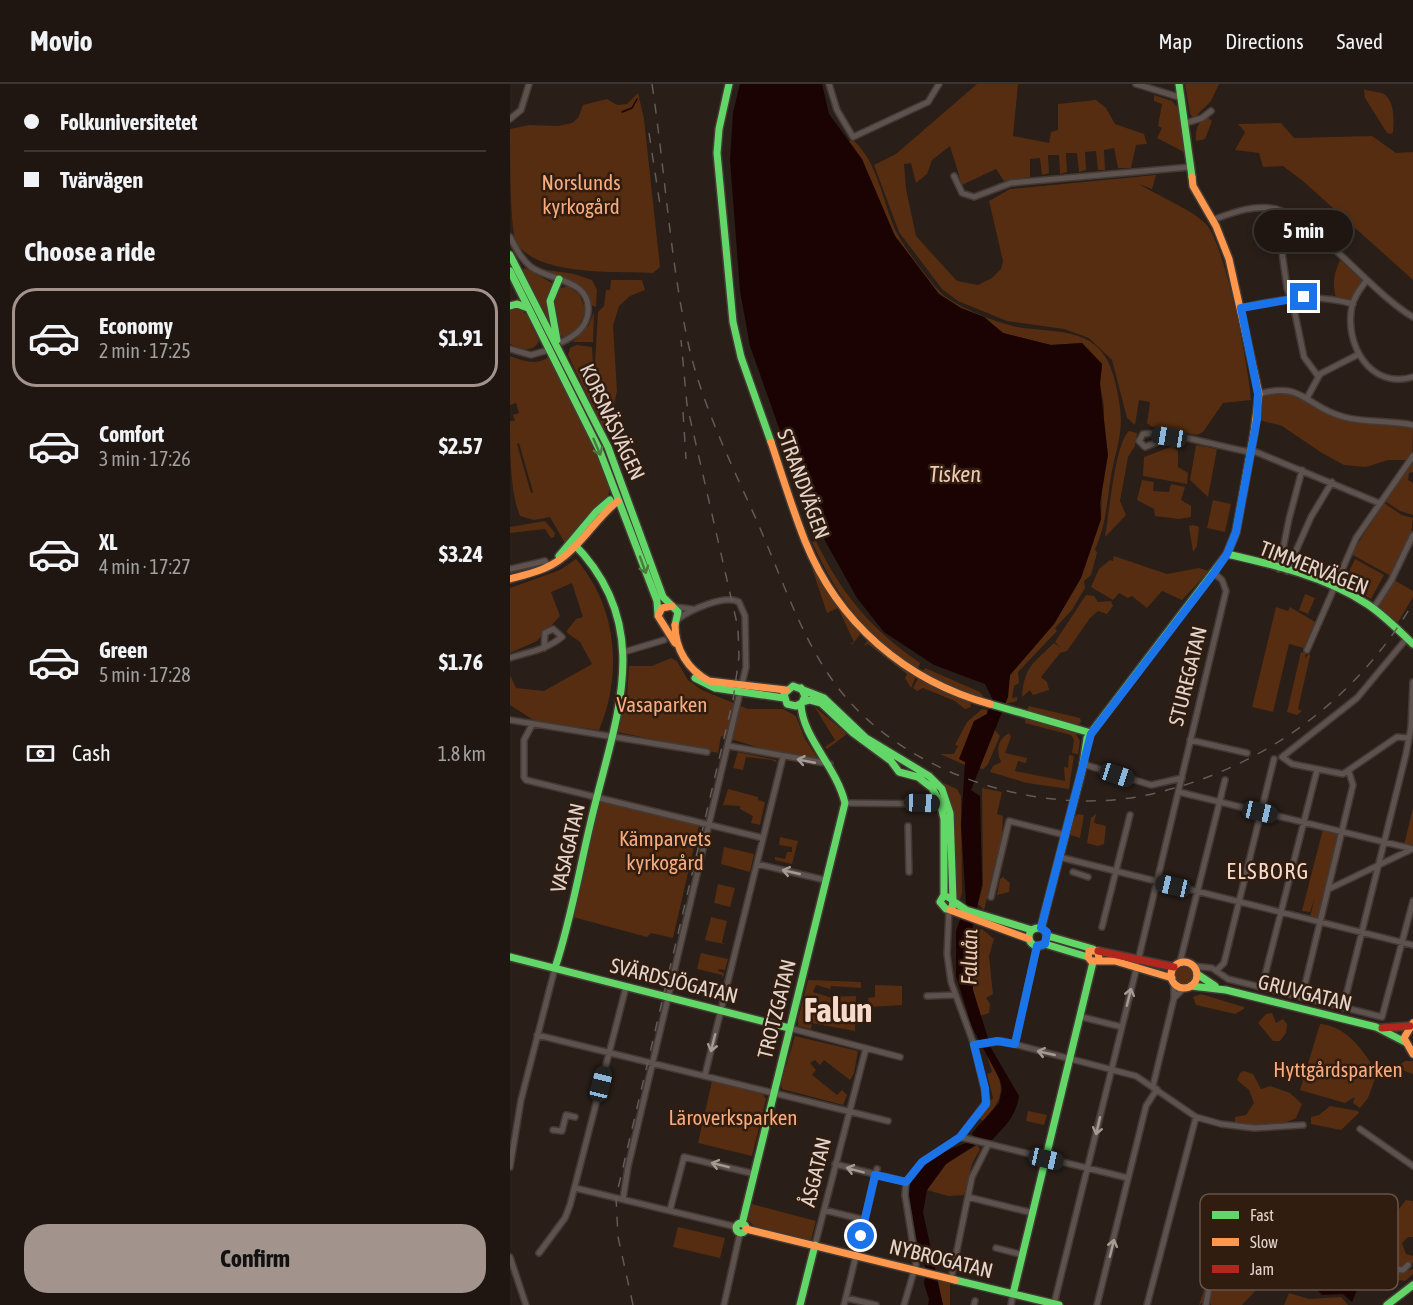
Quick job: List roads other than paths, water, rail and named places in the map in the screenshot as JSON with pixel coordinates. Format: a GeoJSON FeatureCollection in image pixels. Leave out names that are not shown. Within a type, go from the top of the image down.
{"type":"FeatureCollection","features":[{"type":"Feature","properties":{"kind":"main road","name":"STRANDVÄGEN"},"geometry":{"type":"LineString","coordinates":[[729,84],[718,129],[717,153],[733,322],[743,362],[806,543],[832,595],[852,621],[882,650],[921,677],[987,704],[1069,725],[1091,734]]}},
{"type":"Feature","properties":{"kind":"main road"},"geometry":{"type":"LineString","coordinates":[[1041,928],[1083,764],[1085,742],[1227,554],[1236,532],[1251,451],[1258,394],[1229,259],[1212,220],[1196,195],[1179,84]]}},
{"type":"Feature","properties":{"kind":"main road","name":"KORSNÄSVÄGEN"},"geometry":{"type":"LineString","coordinates":[[510,255],[608,447],[663,597],[674,607],[677,620]]}},
{"type":"Feature","properties":{"kind":"main road","name":"KORSNÄSVÄGEN"},"geometry":{"type":"LineString","coordinates":[[510,271],[576,398],[624,515],[657,601],[658,614],[664,626]]}},
{"type":"Feature","properties":{"kind":"main road"},"geometry":{"type":"LineString","coordinates":[[559,279],[553,288],[550,303],[561,351]]}},
{"type":"Feature","properties":{"kind":"main road"},"geometry":{"type":"LineString","coordinates":[[510,306],[517,304],[528,308]]}},
{"type":"Feature","properties":{"kind":"main road"},"geometry":{"type":"LineString","coordinates":[[610,501],[613,487]]}},
{"type":"Feature","properties":{"kind":"main road"},"geometry":{"type":"LineString","coordinates":[[510,579],[551,565],[602,515],[618,501],[628,497]]}},
{"type":"Feature","properties":{"kind":"main road"},"geometry":{"type":"LineString","coordinates":[[574,544],[596,512],[610,501],[618,501]]}},
{"type":"Feature","properties":{"kind":"main road"},"geometry":{"type":"LineString","coordinates":[[602,515],[613,511],[624,515]]}},
{"type":"Feature","properties":{"kind":"main road","name":"VASAGATAN"},"geometry":{"type":"LineString","coordinates":[[555,968],[597,797],[624,674],[624,652],[607,589],[595,567],[574,544]]}},
{"type":"Feature","properties":{"kind":"main road","name":"TIMMERVÄGEN"},"geometry":{"type":"LineString","coordinates":[[1227,554],[1287,571],[1332,588],[1373,609],[1413,644]]}},
{"type":"Feature","properties":{"kind":"main road"},"geometry":{"type":"LineString","coordinates":[[658,614],[665,606],[674,607]]}},
{"type":"Feature","properties":{"kind":"main road"},"geometry":{"type":"LineString","coordinates":[[845,803],[834,773],[815,744],[802,717],[784,698],[743,687],[715,688],[694,677],[684,666],[673,637],[664,626],[677,620],[676,634],[684,655],[698,675],[717,683],[743,687],[786,690],[794,686],[824,698],[866,738],[887,753],[907,762],[933,779],[942,789],[945,804],[954,906],[948,909]]}},
{"type":"Feature","properties":{"kind":"main road"},"geometry":{"type":"LineString","coordinates":[[801,688],[804,693],[802,717]]}},
{"type":"Feature","properties":{"kind":"main road"},"geometry":{"type":"LineString","coordinates":[[784,698],[786,690]]}},
{"type":"Feature","properties":{"kind":"main road"},"geometry":{"type":"LineString","coordinates":[[790,705],[810,700],[821,703],[852,733],[891,761],[899,772],[914,773],[935,789],[945,804],[944,895],[940,901],[948,909],[963,911],[979,917],[1041,945],[1093,960],[1137,963],[1177,965],[1173,980],[1137,963],[1048,936],[1041,928]]}},
{"type":"Feature","properties":{"kind":"main road"},"geometry":{"type":"LineString","coordinates":[[904,772],[908,768],[907,762]]}},
{"type":"Feature","properties":{"kind":"main road","name":"TROTZGATAN"},"geometry":{"type":"LineString","coordinates":[[741,1228],[845,803]]}},
{"type":"Feature","properties":{"kind":"main road"},"geometry":{"type":"LineString","coordinates":[[944,895],[953,900],[963,911]]}},
{"type":"Feature","properties":{"kind":"main road"},"geometry":{"type":"LineString","coordinates":[[979,917],[1032,930],[1041,928]]}},
{"type":"Feature","properties":{"kind":"main road"},"geometry":{"type":"LineString","coordinates":[[1029,939],[1032,930]]}},
{"type":"Feature","properties":{"kind":"main road"},"geometry":{"type":"LineString","coordinates":[[1041,945],[1048,936]]}},
{"type":"Feature","properties":{"kind":"main road"},"geometry":{"type":"LineString","coordinates":[[1013,1294],[1082,1017],[1096,950]]}},
{"type":"Feature","properties":{"kind":"main road"},"geometry":{"type":"LineString","coordinates":[[1093,960],[1096,950]]}},
{"type":"Feature","properties":{"kind":"main road","name":"SVÄRDSJÖGATAN"},"geometry":{"type":"LineString","coordinates":[[510,957],[789,1028]]}},
{"type":"Feature","properties":{"kind":"main road","name":"GRUVGATAN"},"geometry":{"type":"LineString","coordinates":[[1177,965],[1187,962],[1209,984],[1226,990],[1376,1027],[1405,1042]]}},
{"type":"Feature","properties":{"kind":"main road"},"geometry":{"type":"LineString","coordinates":[[1188,986],[1196,971]]}},
{"type":"Feature","properties":{"kind":"main road","name":"GRUVGATAN"},"geometry":{"type":"LineString","coordinates":[[1173,980],[1188,986],[1226,990]]}},
{"type":"Feature","properties":{"kind":"main road"},"geometry":{"type":"LineString","coordinates":[[1411,1024],[1406,1032],[1405,1042],[1413,1054]]}},
{"type":"Feature","properties":{"kind":"main road","name":"GRUVGATAN"},"geometry":{"type":"LineString","coordinates":[[1376,1027],[1411,1024]]}},
{"type":"Feature","properties":{"kind":"main road","name":"NYBROGATAN"},"geometry":{"type":"LineString","coordinates":[[741,1228],[1056,1304]]}},
{"type":"Feature","properties":{"kind":"main road","name":"ÅSGATAN"},"geometry":{"type":"LineString","coordinates":[[803,1305],[815,1245]]}},
{"type":"Feature","properties":{"kind":"main road"},"geometry":{"type":"LineString","coordinates":[[1387,1305],[1413,1285]]}},
{"type":"Feature","properties":{"kind":"street"},"geometry":{"type":"LineString","coordinates":[[510,119],[521,110],[529,84]]}},
{"type":"Feature","properties":{"kind":"street"},"geometry":{"type":"LineString","coordinates":[[829,84],[837,110],[853,137],[928,102],[939,84]]}},
{"type":"Feature","properties":{"kind":"street"},"geometry":{"type":"LineString","coordinates":[[1136,84],[1182,98]]}},
{"type":"Feature","properties":{"kind":"street"},"geometry":{"type":"LineString","coordinates":[[1187,127],[1211,111]]}},
{"type":"Feature","properties":{"kind":"street"},"geometry":{"type":"LineString","coordinates":[[954,176],[962,193],[974,197],[1011,183],[1190,167]]}},
{"type":"Feature","properties":{"kind":"street"},"geometry":{"type":"LineString","coordinates":[[1212,220],[1247,209],[1276,209],[1294,216],[1387,300],[1413,317]]}},
{"type":"Feature","properties":{"kind":"street"},"geometry":{"type":"LineString","coordinates":[[1276,209],[1285,277],[1305,359],[1318,376]]}},
{"type":"Feature","properties":{"kind":"street"},"geometry":{"type":"LineString","coordinates":[[510,237],[525,262],[542,273],[559,279],[582,292],[588,308],[584,326],[561,342]]}},
{"type":"Feature","properties":{"kind":"street"},"geometry":{"type":"LineString","coordinates":[[1366,281],[1353,304],[1352,322],[1359,354],[1371,371],[1383,379],[1413,377]]}},
{"type":"Feature","properties":{"kind":"street"},"geometry":{"type":"LineString","coordinates":[[1241,308],[1291,299],[1332,298],[1353,304]]}},
{"type":"Feature","properties":{"kind":"street"},"geometry":{"type":"LineString","coordinates":[[510,349],[527,355],[545,351]]}},
{"type":"Feature","properties":{"kind":"street"},"geometry":{"type":"LineString","coordinates":[[1307,398],[1318,376],[1330,367],[1359,354]]}},
{"type":"Feature","properties":{"kind":"street"},"geometry":{"type":"LineString","coordinates":[[1258,394],[1287,390],[1307,398],[1321,409],[1343,417],[1413,425]]}},
{"type":"Feature","properties":{"kind":"street"},"geometry":{"type":"LineString","coordinates":[[1169,437],[1145,447],[1139,441],[1141,435],[1146,433],[1251,451],[1379,503]]}},
{"type":"Feature","properties":{"kind":"street"},"geometry":{"type":"LineString","coordinates":[[1306,650],[1356,538],[1413,456]]}},
{"type":"Feature","properties":{"kind":"street"},"geometry":{"type":"LineString","coordinates":[[1279,569],[1302,470]]}},
{"type":"Feature","properties":{"kind":"street"},"geometry":{"type":"LineString","coordinates":[[1287,571],[1311,517],[1332,482]]}},
{"type":"Feature","properties":{"kind":"street"},"geometry":{"type":"LineString","coordinates":[[1373,609],[1391,581],[1413,535]]}},
{"type":"Feature","properties":{"kind":"street"},"geometry":{"type":"LineString","coordinates":[[510,569],[545,561],[551,565]]}},
{"type":"Feature","properties":{"kind":"street","name":"STUREGATAN"},"geometry":{"type":"LineString","coordinates":[[1056,1304],[1226,591],[1225,583],[1214,573]]}},
{"type":"Feature","properties":{"kind":"street"},"geometry":{"type":"LineString","coordinates":[[623,1199],[628,1167],[743,687],[747,652],[745,616],[741,605],[734,599],[692,609],[674,607]]}},
{"type":"Feature","properties":{"kind":"street"},"geometry":{"type":"LineString","coordinates":[[677,620],[692,609]]}},
{"type":"Feature","properties":{"kind":"street"},"geometry":{"type":"LineString","coordinates":[[1407,638],[1358,698],[1309,738],[1284,753],[1282,759],[1338,774],[1349,772],[1397,737],[1409,738]]}},
{"type":"Feature","properties":{"kind":"street"},"geometry":{"type":"LineString","coordinates":[[624,652],[664,640]]}},
{"type":"Feature","properties":{"kind":"street"},"geometry":{"type":"LineString","coordinates":[[510,658],[544,648]]}},
{"type":"Feature","properties":{"kind":"street"},"geometry":{"type":"LineString","coordinates":[[1343,1008],[1409,738],[1413,682]]}},
{"type":"Feature","properties":{"kind":"street"},"geometry":{"type":"LineString","coordinates":[[510,720],[707,752]]}},
{"type":"Feature","properties":{"kind":"street"},"geometry":{"type":"LineString","coordinates":[[532,725],[524,744],[524,777],[526,780],[763,838]]}},
{"type":"Feature","properties":{"kind":"street"},"geometry":{"type":"LineString","coordinates":[[1190,740],[1247,753]]}},
{"type":"Feature","properties":{"kind":"street"},"geometry":{"type":"LineString","coordinates":[[729,746],[783,757],[828,762]]}},
{"type":"Feature","properties":{"kind":"street"},"geometry":{"type":"LineString","coordinates":[[705,1076],[783,757]]}},
{"type":"Feature","properties":{"kind":"street"},"geometry":{"type":"LineString","coordinates":[[1216,971],[1224,963],[1274,759]]}},
{"type":"Feature","properties":{"kind":"street"},"geometry":{"type":"LineString","coordinates":[[1083,764],[1153,785],[1182,778]]}},
{"type":"Feature","properties":{"kind":"street"},"geometry":{"type":"LineString","coordinates":[[1262,987],[1317,770]]}},
{"type":"Feature","properties":{"kind":"street"},"geometry":{"type":"LineString","coordinates":[[1302,997],[1353,785],[1349,772]]}},
{"type":"Feature","properties":{"kind":"street"},"geometry":{"type":"LineString","coordinates":[[1177,965],[1199,892],[1225,780]]}},
{"type":"Feature","properties":{"kind":"street"},"geometry":{"type":"LineString","coordinates":[[1179,792],[1412,849]]}},
{"type":"Feature","properties":{"kind":"street"},"geometry":{"type":"LineString","coordinates":[[845,803],[945,804]]}},
{"type":"Feature","properties":{"kind":"street"},"geometry":{"type":"LineString","coordinates":[[1102,927],[1130,815]]}},
{"type":"Feature","properties":{"kind":"street"},"geometry":{"type":"LineString","coordinates":[[991,897],[1009,821],[1065,835]]}},
{"type":"Feature","properties":{"kind":"street"},"geometry":{"type":"LineString","coordinates":[[908,826],[909,872]]}},
{"type":"Feature","properties":{"kind":"street"},"geometry":{"type":"LineString","coordinates":[[1329,889],[1412,849]]}},
{"type":"Feature","properties":{"kind":"street"},"geometry":{"type":"LineString","coordinates":[[1059,858],[1413,945]]}},
{"type":"Feature","properties":{"kind":"street"},"geometry":{"type":"LineString","coordinates":[[757,864],[825,880]]}},
{"type":"Feature","properties":{"kind":"street"},"geometry":{"type":"LineString","coordinates":[[1073,872],[1088,877]]}},
{"type":"Feature","properties":{"kind":"street"},"geometry":{"type":"LineString","coordinates":[[1196,971],[1209,967],[1224,978],[1380,1017],[1384,1015],[1388,1002],[1413,901]]}},
{"type":"Feature","properties":{"kind":"street"},"geometry":{"type":"LineString","coordinates":[[904,1305],[910,1281],[920,1272],[905,1195],[906,1182],[922,1162],[960,1137],[987,1101],[976,1045],[955,995],[948,965],[948,909]]}},
{"type":"Feature","properties":{"kind":"street"},"geometry":{"type":"LineString","coordinates":[[1015,1044],[1041,945]]}},
{"type":"Feature","properties":{"kind":"street","name":"VASAGATAN"},"geometry":{"type":"LineString","coordinates":[[510,1167],[515,1128],[555,968]]}},
{"type":"Feature","properties":{"kind":"street"},"geometry":{"type":"LineString","coordinates":[[1097,1305],[1146,1106],[1155,1087],[1174,998],[1173,980]]}},
{"type":"Feature","properties":{"kind":"street"},"geometry":{"type":"LineString","coordinates":[[1174,998],[1188,986]]}},
{"type":"Feature","properties":{"kind":"street"},"geometry":{"type":"LineString","coordinates":[[539,1253],[565,1218],[575,1188],[626,987]]}},
{"type":"Feature","properties":{"kind":"street"},"geometry":{"type":"LineString","coordinates":[[927,996],[955,995]]}},
{"type":"Feature","properties":{"kind":"street"},"geometry":{"type":"LineString","coordinates":[[1082,1017],[1122,1027]]}},
{"type":"Feature","properties":{"kind":"street","name":"SVÄRDSJÖGATAN"},"geometry":{"type":"LineString","coordinates":[[789,1028],[900,1057]]}},
{"type":"Feature","properties":{"kind":"street"},"geometry":{"type":"LineString","coordinates":[[537,1035],[888,1121]]}},
{"type":"Feature","properties":{"kind":"street"},"geometry":{"type":"LineString","coordinates":[[976,1045],[989,1042],[1015,1044],[1142,1079],[1196,1116],[1242,1127],[1303,1125]]}},
{"type":"Feature","properties":{"kind":"street","name":"ÅSGATAN"},"geometry":{"type":"LineString","coordinates":[[815,1245],[848,1110],[854,1099],[866,1048]]}},
{"type":"Feature","properties":{"kind":"street"},"geometry":{"type":"LineString","coordinates":[[553,1131],[562,1131],[566,1116],[575,1117]]}},
{"type":"Feature","properties":{"kind":"street"},"geometry":{"type":"LineString","coordinates":[[1147,1305],[1196,1116]]}},
{"type":"Feature","properties":{"kind":"street"},"geometry":{"type":"LineString","coordinates":[[1360,1129],[1413,1166]]}},
{"type":"Feature","properties":{"kind":"street"},"geometry":{"type":"LineString","coordinates":[[960,1137],[1128,1178]]}},
{"type":"Feature","properties":{"kind":"street"},"geometry":{"type":"LineString","coordinates":[[951,1279],[975,1168],[985,1144]]}},
{"type":"Feature","properties":{"kind":"street"},"geometry":{"type":"LineString","coordinates":[[670,1210],[681,1163],[686,1157],[755,1174]]}},
{"type":"Feature","properties":{"kind":"street"},"geometry":{"type":"LineString","coordinates":[[835,1164],[876,1172],[906,1182]]}},
{"type":"Feature","properties":{"kind":"street"},"geometry":{"type":"LineString","coordinates":[[844,1305],[876,1172]]}},
{"type":"Feature","properties":{"kind":"street","name":"NYBROGATAN"},"geometry":{"type":"LineString","coordinates":[[575,1188],[741,1228]]}},
{"type":"Feature","properties":{"kind":"street"},"geometry":{"type":"LineString","coordinates":[[968,1197],[1033,1213]]}},
{"type":"Feature","properties":{"kind":"street"},"geometry":{"type":"LineString","coordinates":[[824,1210],[865,1220]]}},
{"type":"Feature","properties":{"kind":"street","name":"TROTZGATAN"},"geometry":{"type":"LineString","coordinates":[[724,1305],[741,1228]]}},
{"type":"Feature","properties":{"kind":"street"},"geometry":{"type":"LineString","coordinates":[[996,1248],[1023,1255]]}},
{"type":"Feature","properties":{"kind":"street"},"geometry":{"type":"LineString","coordinates":[[510,1257],[526,1305]]}},
{"type":"Feature","properties":{"kind":"street"},"geometry":{"type":"LineString","coordinates":[[1398,1269],[1403,1270],[1408,1265]]}},
{"type":"Feature","properties":{"kind":"street"},"geometry":{"type":"LineString","coordinates":[[1206,1305],[1209,1290]]}},
{"type":"Feature","properties":{"kind":"street"},"geometry":{"type":"LineString","coordinates":[[1011,1305],[1013,1294]]}},
{"type":"Feature","properties":{"kind":"street"},"geometry":{"type":"LineString","coordinates":[[846,1298],[876,1305]]}},
{"type":"Feature","properties":{"kind":"water","name":"Tisken"},"geometry":{"type":"Polygon","coordinates":[[[740,84],[822,84],[829,114],[862,159],[895,236],[939,294],[961,308],[984,317],[1003,333],[1051,345],[1082,343],[1102,364],[1100,384],[1108,455],[1100,503],[1101,519],[1081,578],[1054,624],[1010,675],[1008,697],[971,790],[980,796],[982,885],[973,925],[973,990],[991,1048],[1019,1096],[1013,1115],[992,1140],[984,1139],[946,1164],[927,1190],[923,1212],[943,1305],[928,1305],[929,1299],[924,1284],[926,1269],[918,1246],[908,1192],[911,1182],[923,1165],[950,1149],[969,1142],[974,1137],[972,1133],[999,1103],[1002,1089],[1000,1080],[972,1027],[956,976],[956,931],[966,903],[961,825],[965,762],[959,759],[974,721],[987,714],[992,698],[985,684],[934,665],[884,632],[857,598],[808,510],[750,346],[740,291],[730,160],[733,113],[740,84]]]}},
{"type":"Feature","properties":{"kind":"water"},"geometry":{"type":"Polygon","coordinates":[[[1357,1290],[1352,1302],[1343,1294],[1322,1295],[1318,1291],[1357,1290]]]}},
{"type":"Feature","properties":{"kind":"waterway"},"geometry":{"type":"LineString","coordinates":[[622,112],[632,108],[637,99]]}},
{"type":"Feature","properties":{"kind":"railway"},"geometry":{"type":"LineString","coordinates":[[652,84],[682,315],[695,369],[710,413],[810,643],[833,681],[861,713],[894,741],[932,764],[974,781],[1017,793],[1062,800],[1105,800],[1147,795],[1188,784],[1228,769],[1265,750],[1300,727],[1333,701],[1363,671],[1390,639],[1413,603]]}},
{"type":"Feature","properties":{"kind":"railway"},"geometry":{"type":"LineString","coordinates":[[649,133],[660,205]]}},
{"type":"Feature","properties":{"kind":"railway"},"geometry":{"type":"LineString","coordinates":[[633,1305],[618,1237],[616,1197],[733,700],[739,657],[738,628],[687,405],[681,340]]}},
{"type":"Feature","properties":{"kind":"railway"},"geometry":{"type":"LineString","coordinates":[[683,412],[686,459]]}},
{"type":"Feature","properties":{"kind":"district","name":"ELSBORG"},"geometry":{"type":"Point","coordinates":[1268,871]}},
{"type":"Feature","properties":{"kind":"district","name":"Falun"},"geometry":{"type":"Point","coordinates":[838,1010]}},
{"type":"Feature","properties":{"kind":"park label","name":"Norslunds kyrkogård"},"geometry":{"type":"Point","coordinates":[581,195]}},
{"type":"Feature","properties":{"kind":"park label","name":"Vasaparken"},"geometry":{"type":"Point","coordinates":[662,705]}},
{"type":"Feature","properties":{"kind":"park label","name":"Kämparvets kyrkogård"},"geometry":{"type":"Point","coordinates":[665,851]}},
{"type":"Feature","properties":{"kind":"park label","name":"Hyttgårdsparken"},"geometry":{"type":"Point","coordinates":[1338,1070]}},
{"type":"Feature","properties":{"kind":"park label","name":"Läroverksparken"},"geometry":{"type":"Point","coordinates":[733,1118]}},
{"type":"Feature","properties":{"kind":"water label","name":"Faluån"},"geometry":{"type":"Point","coordinates":[969,957]}}]}
